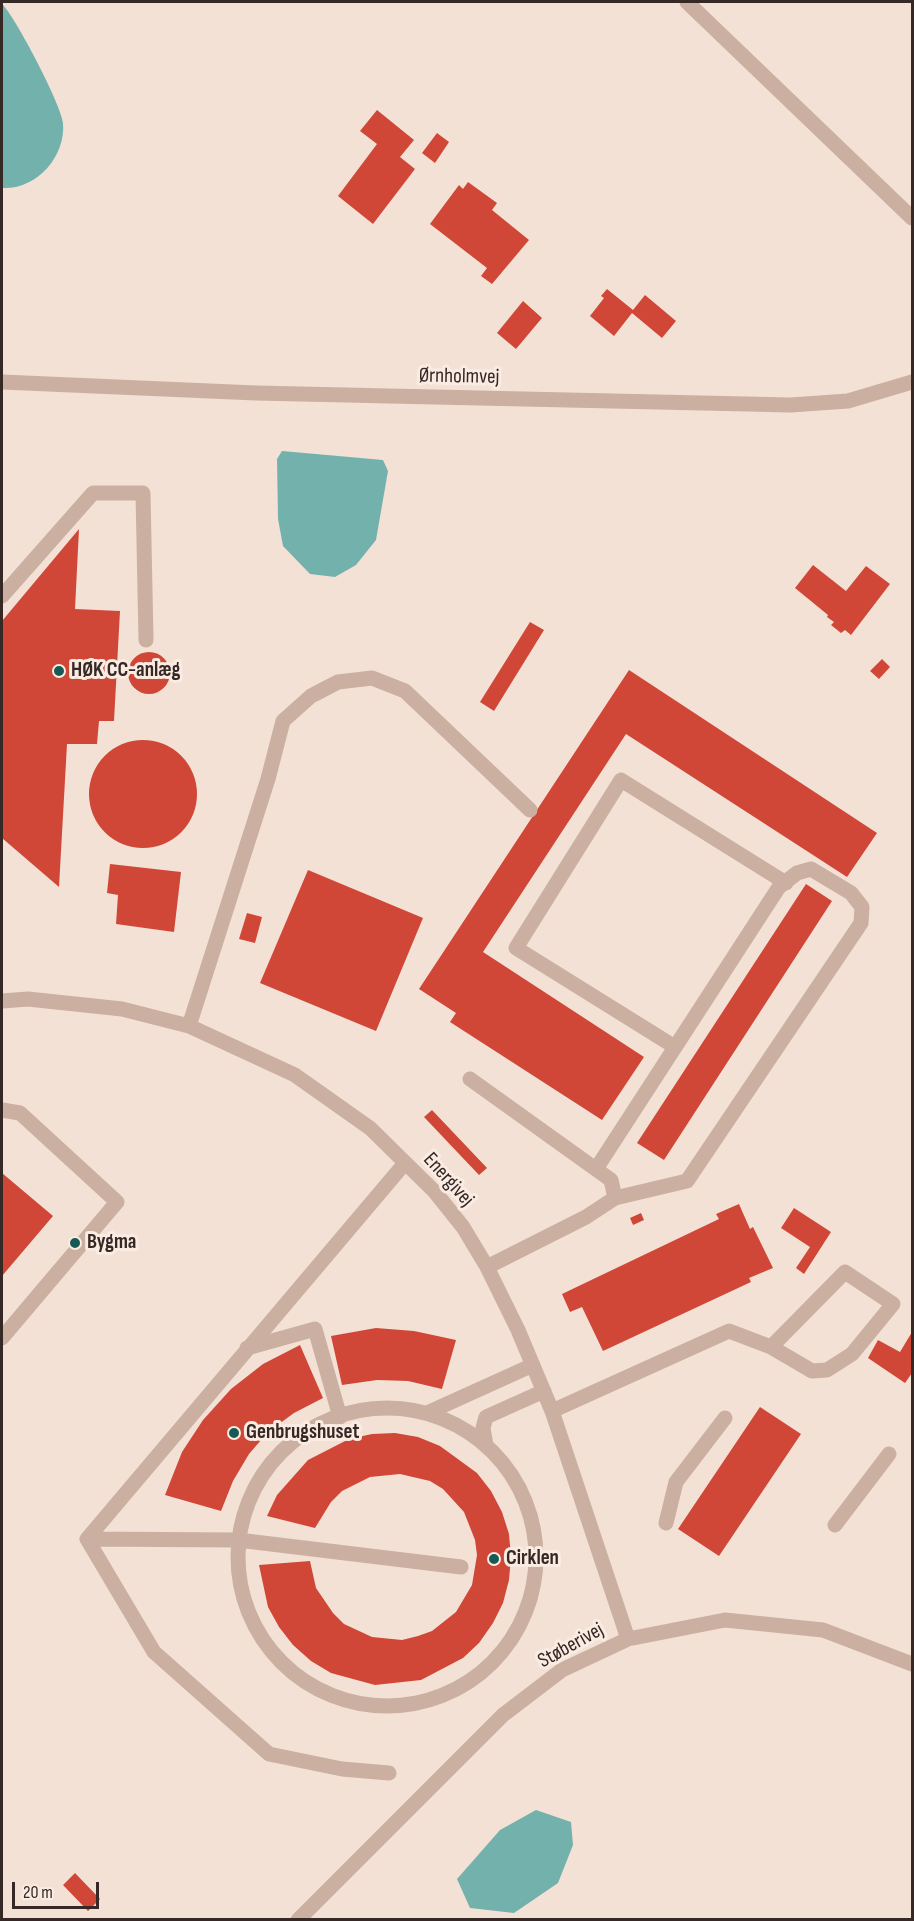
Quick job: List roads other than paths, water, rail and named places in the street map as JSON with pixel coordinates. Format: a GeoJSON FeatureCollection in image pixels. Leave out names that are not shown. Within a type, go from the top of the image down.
{"type":"FeatureCollection","features":[{"type":"Feature","properties":{"kind":"street"},"geometry":{"type":"LineString","coordinates":[[687,2],[912,218]]}},
{"type":"Feature","properties":{"kind":"street","name":"Ørnholmvej"},"geometry":{"type":"LineString","coordinates":[[2,382],[256,393],[791,405],[848,401],[912,382]]}},
{"type":"Feature","properties":{"kind":"street"},"geometry":{"type":"LineString","coordinates":[[2,596],[93,493],[143,493],[146,640]]}},
{"type":"Feature","properties":{"kind":"street"},"geometry":{"type":"LineString","coordinates":[[189,1026],[268,779],[283,721],[310,696],[338,682],[372,678],[405,690],[530,810]]}},
{"type":"Feature","properties":{"kind":"street"},"geometry":{"type":"LineString","coordinates":[[675,1047],[516,948],[621,780],[786,883]]}},
{"type":"Feature","properties":{"kind":"street"},"geometry":{"type":"LineString","coordinates":[[487,1267],[586,1217],[615,1198],[687,1181],[861,923],[862,907],[851,893],[811,869],[797,873],[779,887],[596,1169]]}},
{"type":"Feature","properties":{"kind":"street","name":"Energivej"},"geometry":{"type":"LineString","coordinates":[[2,1001],[28,999],[122,1009],[189,1026],[295,1075],[370,1128],[435,1192],[463,1227],[487,1267],[533,1365],[552,1411],[628,1639]]}},
{"type":"Feature","properties":{"kind":"street"},"geometry":{"type":"LineString","coordinates":[[470,1079],[611,1180],[615,1198]]}},
{"type":"Feature","properties":{"kind":"street"},"geometry":{"type":"LineString","coordinates":[[2,1110],[20,1113],[117,1202],[2,1338]]}},
{"type":"Feature","properties":{"kind":"street"},"geometry":{"type":"LineString","coordinates":[[87,1539],[405,1163]]}},
{"type":"Feature","properties":{"kind":"street"},"geometry":{"type":"LineString","coordinates":[[552,1411],[729,1331],[771,1347],[812,1371],[827,1370],[852,1354],[893,1304],[845,1272],[771,1347]]}},
{"type":"Feature","properties":{"kind":"street"},"geometry":{"type":"LineString","coordinates":[[247,1348],[315,1329],[340,1417]]}},
{"type":"Feature","properties":{"kind":"street"},"geometry":{"type":"LineString","coordinates":[[427,1413],[533,1365]]}},
{"type":"Feature","properties":{"kind":"street"},"geometry":{"type":"LineString","coordinates":[[486,1445],[483,1428],[486,1417],[544,1391]]}},
{"type":"Feature","properties":{"kind":"street"},"geometry":{"type":"LineString","coordinates":[[391,1408],[427,1413],[458,1426],[486,1445],[514,1479],[532,1519],[537,1562],[529,1605],[508,1644],[478,1676],[440,1697],[398,1707],[354,1703],[313,1688],[279,1661],[253,1625],[239,1584],[238,1540],[247,1504],[264,1472],[289,1444],[320,1424],[355,1412],[391,1408]]}},
{"type":"Feature","properties":{"kind":"street"},"geometry":{"type":"LineString","coordinates":[[666,1523],[676,1482],[725,1418]]}},
{"type":"Feature","properties":{"kind":"street"},"geometry":{"type":"LineString","coordinates":[[835,1525],[889,1454]]}},
{"type":"Feature","properties":{"kind":"street"},"geometry":{"type":"LineString","coordinates":[[87,1539],[238,1540],[461,1567]]}},
{"type":"Feature","properties":{"kind":"street"},"geometry":{"type":"LineString","coordinates":[[87,1539],[154,1652],[269,1754],[342,1769],[389,1773]]}},
{"type":"Feature","properties":{"kind":"street","name":"Støberivej"},"geometry":{"type":"LineString","coordinates":[[298,1920],[503,1715],[562,1670],[628,1639],[725,1620],[823,1630],[912,1664]]}},
{"type":"Feature","properties":{"kind":"water"},"geometry":{"type":"Polygon","coordinates":[[[2,4],[17,25],[55,99],[61,113],[63,136],[54,159],[37,177],[15,187],[2,188],[2,4]]]}},
{"type":"Feature","properties":{"kind":"water"},"geometry":{"type":"Polygon","coordinates":[[[282,451],[383,460],[388,471],[376,540],[356,565],[335,577],[310,574],[283,546],[278,519],[277,459],[282,451]]]}},
{"type":"Feature","properties":{"kind":"water"},"geometry":{"type":"Polygon","coordinates":[[[536,1810],[571,1822],[573,1845],[558,1883],[514,1913],[470,1908],[457,1879],[500,1830],[536,1810]]]}},
{"type":"Feature","properties":{"kind":"place","name":"HØK CC-anlæg"},"geometry":{"type":"Point","coordinates":[59,671]}},
{"type":"Feature","properties":{"kind":"place","name":"Bygma"},"geometry":{"type":"Point","coordinates":[75,1243]}},
{"type":"Feature","properties":{"kind":"place","name":"Genbrugshuset"},"geometry":{"type":"Point","coordinates":[234,1433]}},
{"type":"Feature","properties":{"kind":"place","name":"Cirklen"},"geometry":{"type":"Point","coordinates":[494,1559]}}]}
